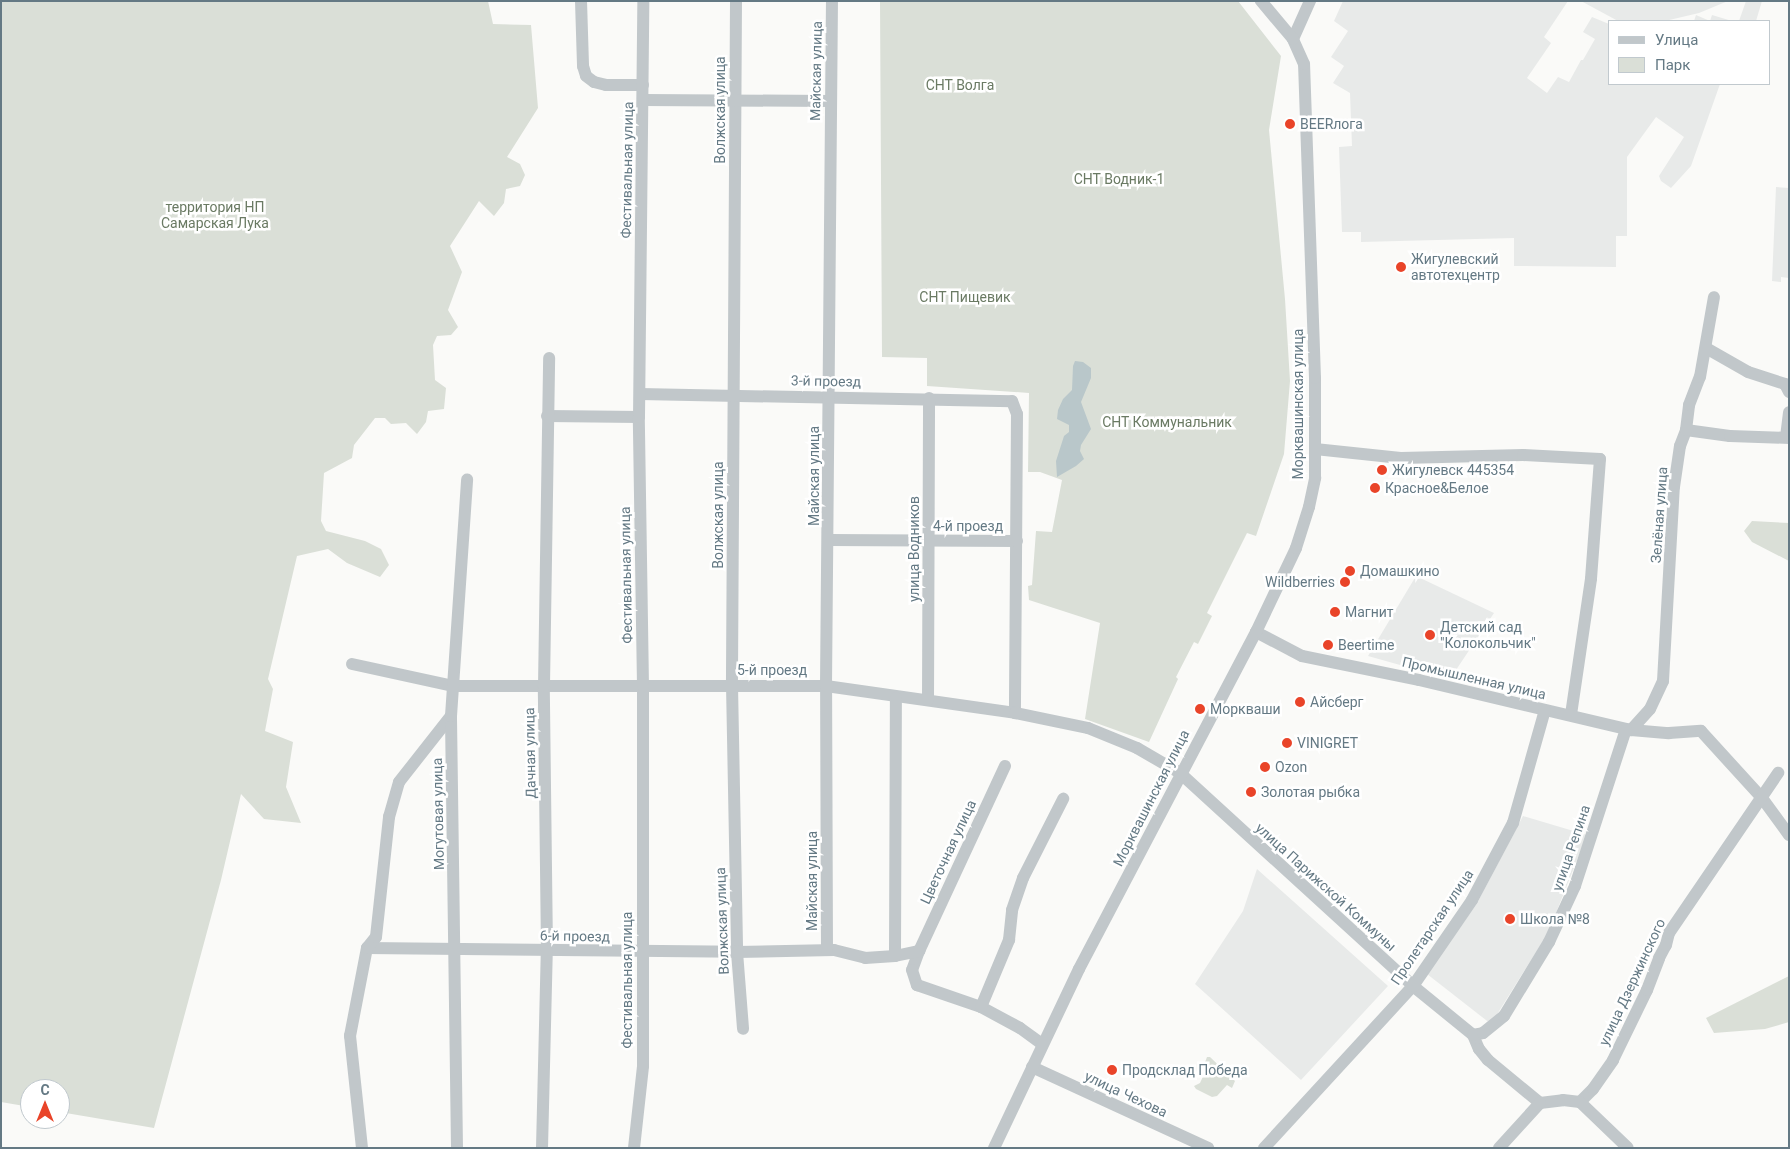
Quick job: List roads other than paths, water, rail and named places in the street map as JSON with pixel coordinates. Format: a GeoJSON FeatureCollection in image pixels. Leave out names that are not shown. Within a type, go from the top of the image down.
{"type":"FeatureCollection","features":[{"type":"Feature","properties":{"kind":"street"},"geometry":{"type":"LineString","coordinates":[[581,1],[583,66],[586,76],[594,82],[606,85],[643,85]]}},
{"type":"Feature","properties":{"kind":"street","name":"Фестивальная улица"},"geometry":{"type":"LineString","coordinates":[[634,1148],[643,1066],[643,686],[639,417],[643,1]]}},
{"type":"Feature","properties":{"kind":"street","name":"Волжская улица"},"geometry":{"type":"LineString","coordinates":[[736,1],[732,685],[736,952],[743,1029]]}},
{"type":"Feature","properties":{"kind":"street","name":"Майская улица"},"geometry":{"type":"LineString","coordinates":[[827,950],[826,686],[829,540],[828,396],[832,1]]}},
{"type":"Feature","properties":{"kind":"street","name":"Морквашинская улица"},"geometry":{"type":"LineString","coordinates":[[994,1148],[1042,1044],[1180,773],[1256,632],[1296,548],[1310,506],[1315,478],[1315,378],[1304,64],[1293,39],[1261,1]]}},
{"type":"Feature","properties":{"kind":"street"},"geometry":{"type":"LineString","coordinates":[[1293,39],[1310,1]]}},
{"type":"Feature","properties":{"kind":"street"},"geometry":{"type":"LineString","coordinates":[[643,100],[830,102]]}},
{"type":"Feature","properties":{"kind":"street","name":"Зелёная улица"},"geometry":{"type":"LineString","coordinates":[[1629,730],[1650,709],[1663,681],[1674,487],[1680,446],[1686,430],[1689,405],[1700,377],[1714,297]]}},
{"type":"Feature","properties":{"kind":"street"},"geometry":{"type":"LineString","coordinates":[[1706,348],[1748,372],[1785,384],[1789,392]]}},
{"type":"Feature","properties":{"kind":"street","name":"Дачная улица"},"geometry":{"type":"LineString","coordinates":[[542,1148],[547,950],[544,686],[549,358]]}},
{"type":"Feature","properties":{"kind":"street","name":"3-й проезд"},"geometry":{"type":"LineString","coordinates":[[640,394],[828,396],[1012,401],[1017,414],[1017,540]]}},
{"type":"Feature","properties":{"kind":"street","name":"улица Водников"},"geometry":{"type":"LineString","coordinates":[[928,700],[930,398]]}},
{"type":"Feature","properties":{"kind":"street"},"geometry":{"type":"LineString","coordinates":[[1686,430],[1730,436],[1788,438],[1789,412]]}},
{"type":"Feature","properties":{"kind":"street"},"geometry":{"type":"LineString","coordinates":[[547,416],[639,417]]}},
{"type":"Feature","properties":{"kind":"street"},"geometry":{"type":"LineString","coordinates":[[1315,449],[1401,458],[1523,455],[1600,459],[1591,579],[1571,715]]}},
{"type":"Feature","properties":{"kind":"street","name":"Могутовая улица"},"geometry":{"type":"LineString","coordinates":[[457,1148],[451,716],[467,480]]}},
{"type":"Feature","properties":{"kind":"street","name":"4-й проезд"},"geometry":{"type":"LineString","coordinates":[[829,540],[1017,540]]}},
{"type":"Feature","properties":{"kind":"street"},"geometry":{"type":"LineString","coordinates":[[1016,714],[1017,540]]}},
{"type":"Feature","properties":{"kind":"street","name":"Промышленная улица"},"geometry":{"type":"LineString","coordinates":[[1256,632],[1302,656],[1571,715],[1629,730],[1669,733],[1701,731],[1762,798],[1789,835]]}},
{"type":"Feature","properties":{"kind":"street","name":"5-й проезд"},"geometry":{"type":"LineString","coordinates":[[352,664],[453,686],[826,686],[896,698],[928,700],[1016,714],[1088,728],[1137,748],[1180,773]]}},
{"type":"Feature","properties":{"kind":"street"},"geometry":{"type":"LineString","coordinates":[[895,956],[896,698]]}},
{"type":"Feature","properties":{"kind":"street","name":"Пролетарская улица"},"geometry":{"type":"LineString","coordinates":[[1264,1148],[1413,986],[1472,900],[1513,823],[1544,710]]}},
{"type":"Feature","properties":{"kind":"street"},"geometry":{"type":"LineString","coordinates":[[362,1148],[350,1036],[367,948],[376,937],[389,818],[400,782],[451,716]]}},
{"type":"Feature","properties":{"kind":"street","name":"улица Репина"},"geometry":{"type":"LineString","coordinates":[[1473,1035],[1484,1033],[1504,1016],[1548,942],[1575,886],[1629,730]]}},
{"type":"Feature","properties":{"kind":"street","name":"Цветочная улица"},"geometry":{"type":"LineString","coordinates":[[919,951],[1005,766]]}},
{"type":"Feature","properties":{"kind":"street","name":"улица Парижской Коммуны"},"geometry":{"type":"LineString","coordinates":[[1180,773],[1413,986],[1473,1035],[1479,1048],[1488,1060],[1540,1103]]}},
{"type":"Feature","properties":{"kind":"street","name":"улица Дзержинского"},"geometry":{"type":"LineString","coordinates":[[1580,1102],[1593,1090],[1613,1060],[1647,990],[1669,933],[1778,773]]}},
{"type":"Feature","properties":{"kind":"street"},"geometry":{"type":"LineString","coordinates":[[981,1007],[1008,940],[1012,910],[1024,878],[1063,799]]}},
{"type":"Feature","properties":{"kind":"street","name":"6-й проезд"},"geometry":{"type":"LineString","coordinates":[[367,948],[736,952],[827,950],[865,958],[895,956],[919,951]]}},
{"type":"Feature","properties":{"kind":"street"},"geometry":{"type":"LineString","coordinates":[[919,951],[912,970],[917,985],[981,1007],[1020,1028],[1042,1044]]}},
{"type":"Feature","properties":{"kind":"street","name":"улица Чехова"},"geometry":{"type":"LineString","coordinates":[[1032,1067],[1208,1148]]}},
{"type":"Feature","properties":{"kind":"street"},"geometry":{"type":"LineString","coordinates":[[1500,1148],[1540,1103],[1563,1100],[1580,1102],[1628,1148]]}},
{"type":"Feature","properties":{"kind":"place","name":"BEERлога"},"geometry":{"type":"Point","coordinates":[1290,124]}},
{"type":"Feature","properties":{"kind":"place","name":"Жигулевский автотехцентр"},"geometry":{"type":"Point","coordinates":[1401,267]}},
{"type":"Feature","properties":{"kind":"place","name":"Жигулевск 445354"},"geometry":{"type":"Point","coordinates":[1382,470]}},
{"type":"Feature","properties":{"kind":"place","name":"Красное&Белое"},"geometry":{"type":"Point","coordinates":[1375,488]}},
{"type":"Feature","properties":{"kind":"place","name":"Домашкино"},"geometry":{"type":"Point","coordinates":[1350,571]}},
{"type":"Feature","properties":{"kind":"place","name":"Wildberries"},"geometry":{"type":"Point","coordinates":[1345,582]}},
{"type":"Feature","properties":{"kind":"place","name":"Магнит"},"geometry":{"type":"Point","coordinates":[1335,612]}},
{"type":"Feature","properties":{"kind":"place","name":"Детский сад \"Колокольчик\""},"geometry":{"type":"Point","coordinates":[1430,635]}},
{"type":"Feature","properties":{"kind":"place","name":"Beertime"},"geometry":{"type":"Point","coordinates":[1328,645]}},
{"type":"Feature","properties":{"kind":"place","name":"Айсберг"},"geometry":{"type":"Point","coordinates":[1300,702]}},
{"type":"Feature","properties":{"kind":"place","name":"Моркваши"},"geometry":{"type":"Point","coordinates":[1200,709]}},
{"type":"Feature","properties":{"kind":"place","name":"VINIGRET"},"geometry":{"type":"Point","coordinates":[1287,743]}},
{"type":"Feature","properties":{"kind":"place","name":"Ozon"},"geometry":{"type":"Point","coordinates":[1265,767]}},
{"type":"Feature","properties":{"kind":"place","name":"Золотая рыбка"},"geometry":{"type":"Point","coordinates":[1251,792]}},
{"type":"Feature","properties":{"kind":"place","name":"Школа №8"},"geometry":{"type":"Point","coordinates":[1510,919]}},
{"type":"Feature","properties":{"kind":"place","name":"Продсклад Победа"},"geometry":{"type":"Point","coordinates":[1112,1070]}},
{"type":"Feature","properties":{"kind":"park label","name":"СНТ Волга"},"geometry":{"type":"Point","coordinates":[960,85]}},
{"type":"Feature","properties":{"kind":"park label","name":"СНТ Водник-1"},"geometry":{"type":"Point","coordinates":[1119,179]}},
{"type":"Feature","properties":{"kind":"park label","name":"территория НП Самарская Лука"},"geometry":{"type":"Point","coordinates":[215,216]}},
{"type":"Feature","properties":{"kind":"park label","name":"СНТ Пищевик"},"geometry":{"type":"Point","coordinates":[965,297]}},
{"type":"Feature","properties":{"kind":"park label","name":"СНТ Коммунальник"},"geometry":{"type":"Point","coordinates":[1167,422]}}]}
